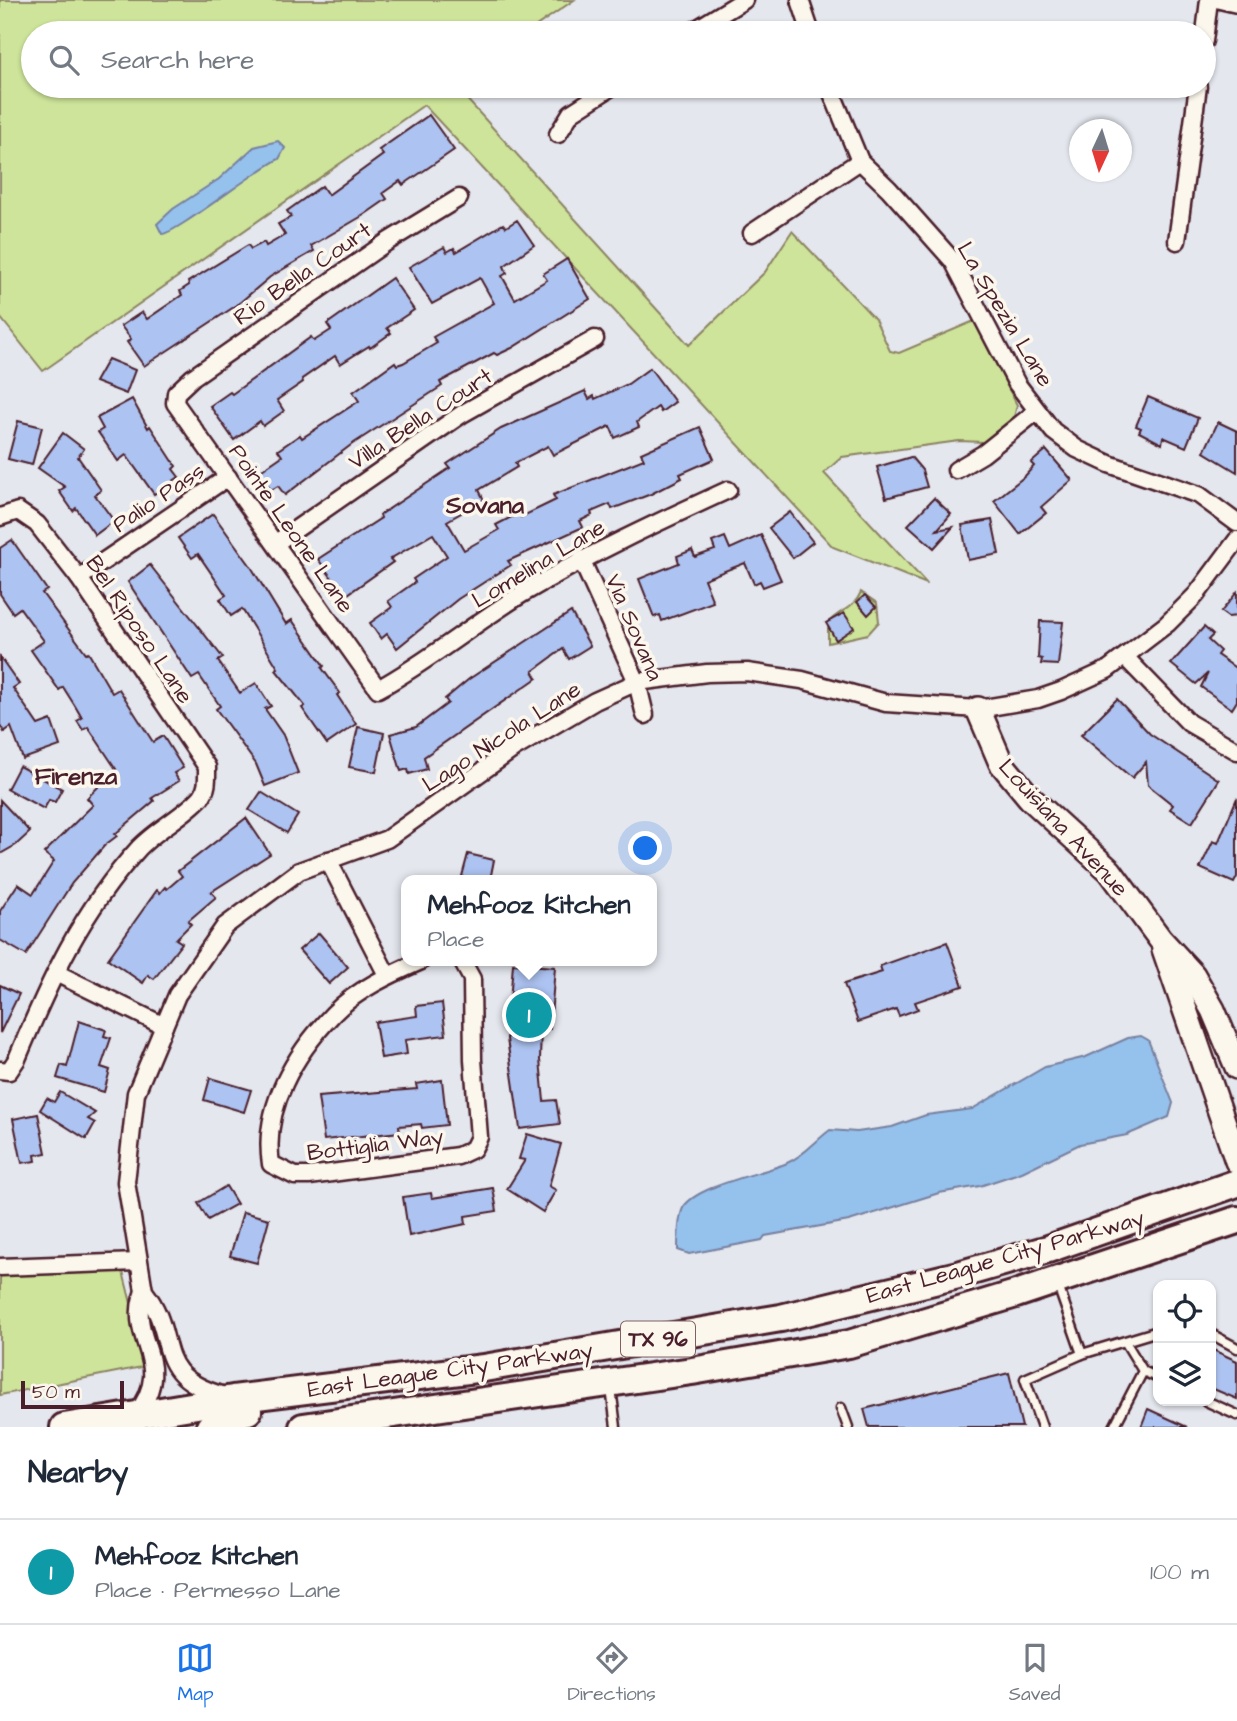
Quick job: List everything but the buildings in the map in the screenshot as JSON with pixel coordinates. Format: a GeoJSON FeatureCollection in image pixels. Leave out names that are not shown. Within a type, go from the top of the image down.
{"type":"FeatureCollection","features":[{"type":"Feature","properties":{"kind":"main road","name":"East League City Parkway"},"geometry":{"type":"LineString","coordinates":[[64,1427],[233,1399],[484,1368],[781,1318],[1035,1252],[1237,1183]]}},
{"type":"Feature","properties":{"kind":"main road","name":"East League City Parkway"},"geometry":{"type":"LineString","coordinates":[[303,1427],[610,1383],[849,1344],[1056,1281],[1237,1220]]}},
{"type":"Feature","properties":{"kind":"main road"},"geometry":{"type":"LineString","coordinates":[[209,1427],[219,1418],[259,1407],[272,1394]]}},
{"type":"Feature","properties":{"kind":"street"},"geometry":{"type":"LineString","coordinates":[[710,21],[744,0]]}},
{"type":"Feature","properties":{"kind":"street"},"geometry":{"type":"LineString","coordinates":[[800,0],[807,21]]}},
{"type":"Feature","properties":{"kind":"street"},"geometry":{"type":"LineString","coordinates":[[1206,21],[1209,0]]}},
{"type":"Feature","properties":{"kind":"street"},"geometry":{"type":"LineString","coordinates":[[1220,0],[1237,4]]}},
{"type":"Feature","properties":{"kind":"street"},"geometry":{"type":"LineString","coordinates":[[558,134],[571,113],[594,98]]}},
{"type":"Feature","properties":{"kind":"street","name":"La Spezia Lane"},"geometry":{"type":"LineString","coordinates":[[834,98],[860,161],[889,189],[953,261],[1017,384],[1053,431],[1077,449],[1199,495],[1237,523]]}},
{"type":"Feature","properties":{"kind":"street"},"geometry":{"type":"LineString","coordinates":[[1177,242],[1196,98]]}},
{"type":"Feature","properties":{"kind":"street"},"geometry":{"type":"LineString","coordinates":[[752,233],[860,161]]}},
{"type":"Feature","properties":{"kind":"street","name":"Rio Bella Court"},"geometry":{"type":"LineString","coordinates":[[176,393],[193,377],[387,242],[458,198]]}},
{"type":"Feature","properties":{"kind":"street","name":"Villa Bella Court"},"geometry":{"type":"LineString","coordinates":[[276,543],[462,414],[595,339]]}},
{"type":"Feature","properties":{"kind":"street","name":"Pointe Leone Lane"},"geometry":{"type":"LineString","coordinates":[[176,393],[176,403],[378,689]]}},
{"type":"Feature","properties":{"kind":"street"},"geometry":{"type":"LineString","coordinates":[[956,470],[984,454],[1037,411]]}},
{"type":"Feature","properties":{"kind":"street","name":"Palio Pass"},"geometry":{"type":"LineString","coordinates":[[79,578],[228,477]]}},
{"type":"Feature","properties":{"kind":"street","name":"Lomelina Lane"},"geometry":{"type":"LineString","coordinates":[[378,689],[581,559],[728,489]]}},
{"type":"Feature","properties":{"kind":"street","name":"Bel Riposo Lane"},"geometry":{"type":"LineString","coordinates":[[0,517],[18,511],[37,524],[79,578],[207,767],[207,784],[201,797],[148,839],[106,884],[70,942],[56,973]]}},
{"type":"Feature","properties":{"kind":"street","name":"Lago Nicola Lane"},"geometry":{"type":"LineString","coordinates":[[233,1399],[201,1389],[177,1370],[169,1357],[155,1304],[144,1291],[126,1182],[136,1093],[177,995],[225,926],[299,871],[387,839],[516,748],[595,701],[637,682],[707,673],[747,672],[802,680],[886,703],[978,709],[1038,699],[1096,675],[1125,657],[1167,624],[1196,595],[1237,540]]}},
{"type":"Feature","properties":{"kind":"street","name":"Via Sovana"},"geometry":{"type":"LineString","coordinates":[[581,559],[637,682],[645,715]]}},
{"type":"Feature","properties":{"kind":"street"},"geometry":{"type":"LineString","coordinates":[[1125,657],[1189,723],[1237,751]]}},
{"type":"Feature","properties":{"kind":"street","name":"Louisiana Avenue"},"geometry":{"type":"LineString","coordinates":[[978,709],[1001,763],[1030,797],[1110,871],[1160,939],[1193,975],[1213,1010],[1237,1067]]}},
{"type":"Feature","properties":{"kind":"street"},"geometry":{"type":"LineString","coordinates":[[328,860],[387,975],[409,966]]}},
{"type":"Feature","properties":{"kind":"street","name":"Louisiana Avenue"},"geometry":{"type":"LineString","coordinates":[[1160,939],[1237,1161]]}},
{"type":"Feature","properties":{"kind":"street","name":"Bottiglia Way"},"geometry":{"type":"LineString","coordinates":[[387,975],[334,1012],[297,1059],[271,1113],[267,1141],[271,1164],[295,1176],[309,1177],[458,1156],[473,1149],[479,1137],[473,1060],[472,979],[465,966]]}},
{"type":"Feature","properties":{"kind":"street"},"geometry":{"type":"LineString","coordinates":[[4,1071],[56,973],[164,1026]]}},
{"type":"Feature","properties":{"kind":"street"},"geometry":{"type":"LineString","coordinates":[[0,1267],[138,1262]]}},
{"type":"Feature","properties":{"kind":"street","name":"Lago Nicola Lane"},"geometry":{"type":"LineString","coordinates":[[135,1416],[152,1391],[154,1375],[138,1307],[144,1291]]}},
{"type":"Feature","properties":{"kind":"lane"},"geometry":{"type":"LineString","coordinates":[[1056,1281],[1082,1354]]}},
{"type":"Feature","properties":{"kind":"lane"},"geometry":{"type":"LineString","coordinates":[[1042,1427],[1025,1379],[1082,1354],[1153,1333]]}},
{"type":"Feature","properties":{"kind":"lane"},"geometry":{"type":"LineString","coordinates":[[1216,1338],[1237,1348]]}},
{"type":"Feature","properties":{"kind":"lane"},"geometry":{"type":"LineString","coordinates":[[1126,1343],[1143,1371],[1153,1376]]}},
{"type":"Feature","properties":{"kind":"lane"},"geometry":{"type":"LineString","coordinates":[[1114,1427],[1143,1371]]}},
{"type":"Feature","properties":{"kind":"lane"},"geometry":{"type":"LineString","coordinates":[[610,1383],[616,1427]]}},
{"type":"Feature","properties":{"kind":"lane"},"geometry":{"type":"LineString","coordinates":[[1216,1406],[1237,1415]]}},
{"type":"Feature","properties":{"kind":"lane"},"geometry":{"type":"LineString","coordinates":[[841,1408],[848,1427]]}},
{"type":"Feature","properties":{"kind":"green space"},"geometry":{"type":"Polygon","coordinates":[[[0,0],[574,0],[543,21],[21,21],[21,98],[466,98],[689,345],[765,272],[792,231],[875,319],[890,351],[899,353],[974,321],[1017,405],[1014,417],[984,442],[959,441],[842,457],[824,473],[927,584],[833,547],[424,105],[43,371],[0,317],[0,0]]]}},
{"type":"Feature","properties":{"kind":"green space"},"geometry":{"type":"Polygon","coordinates":[[[861,592],[877,603],[879,622],[868,634],[828,643],[828,623],[850,606],[861,592]]]}},
{"type":"Feature","properties":{"kind":"green space"},"geometry":{"type":"Polygon","coordinates":[[[119,1256],[147,1366],[0,1395],[0,1263],[119,1256]]]}},
{"type":"Feature","properties":{"kind":"water"},"geometry":{"type":"Polygon","coordinates":[[[278,141],[285,148],[279,159],[183,224],[162,234],[157,224],[173,209],[219,179],[254,147],[278,141]]]}},
{"type":"Feature","properties":{"kind":"water"},"geometry":{"type":"Polygon","coordinates":[[[1141,1036],[1148,1040],[1173,1103],[1169,1117],[1127,1135],[1080,1144],[1022,1172],[980,1186],[939,1193],[849,1221],[765,1236],[762,1240],[689,1254],[678,1250],[680,1217],[690,1200],[715,1187],[793,1160],[830,1130],[857,1132],[892,1127],[926,1115],[972,1109],[1045,1067],[1086,1057],[1128,1038],[1141,1036]]]}},
{"type":"Feature","properties":{"kind":"place","name":"Mehfooz Kitchen"},"geometry":{"type":"Point","coordinates":[529,1015]}},
{"type":"Feature","properties":{"kind":"district","name":"Sovana"},"geometry":{"type":"Point","coordinates":[485,505]}},
{"type":"Feature","properties":{"kind":"district","name":"Firenza"},"geometry":{"type":"Point","coordinates":[76,776]}}]}
